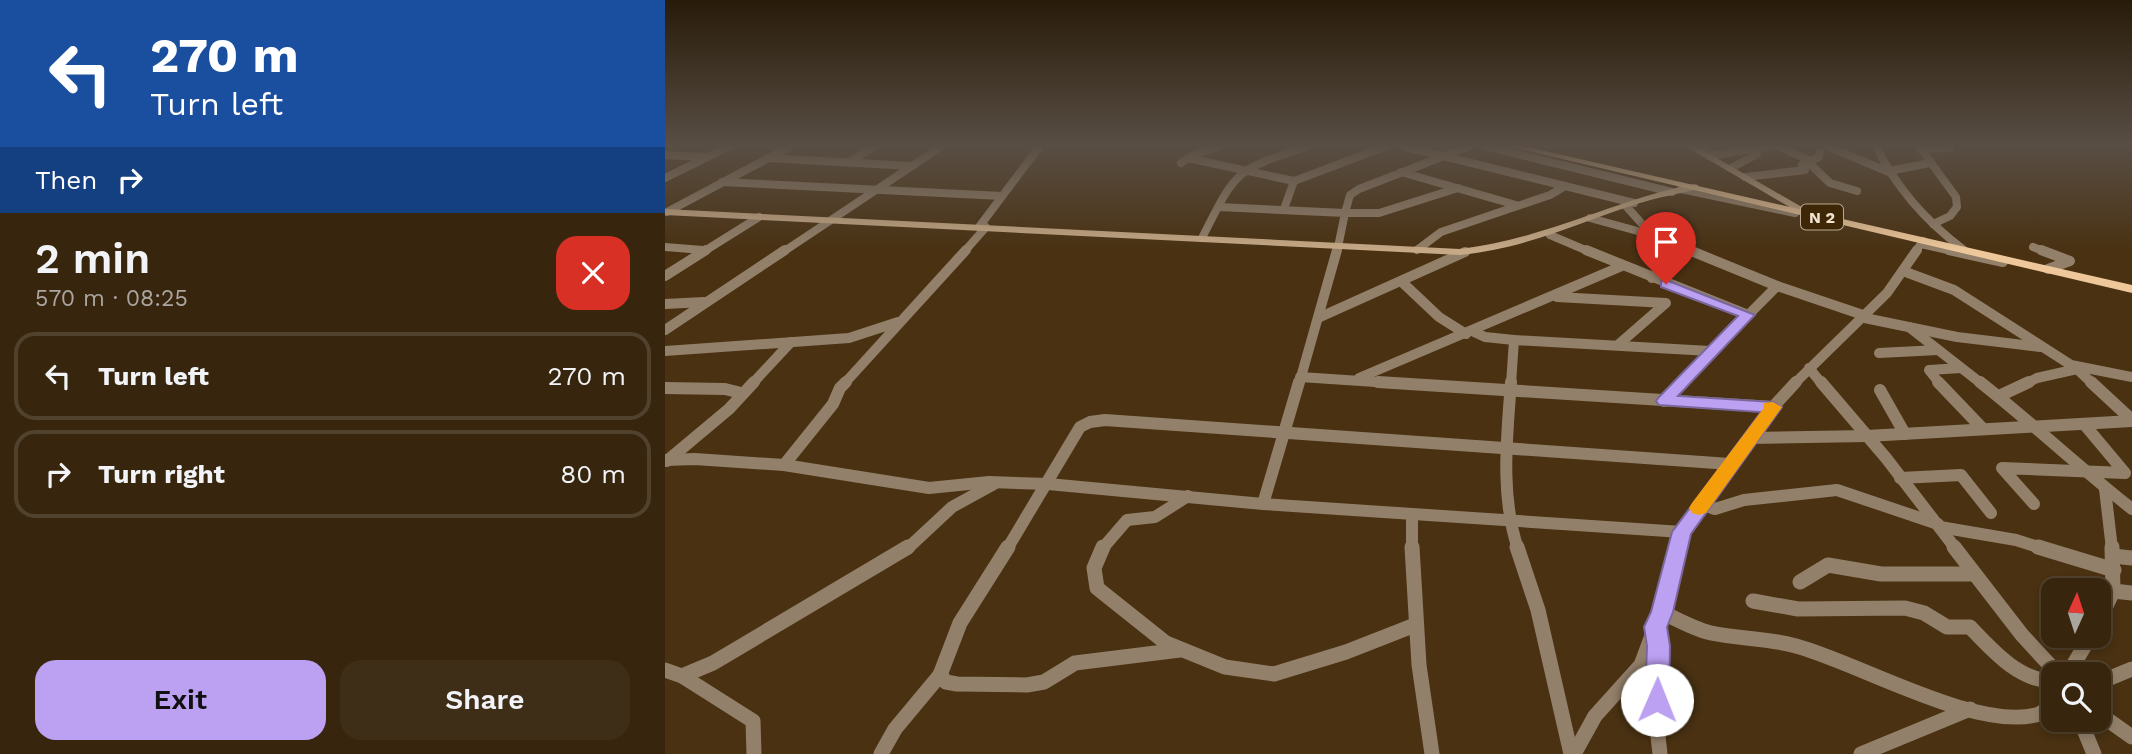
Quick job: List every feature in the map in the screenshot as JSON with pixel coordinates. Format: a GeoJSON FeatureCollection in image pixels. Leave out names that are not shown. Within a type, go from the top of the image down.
{"type":"FeatureCollection","features":[{"type":"Feature","properties":{"kind":"main road","name":"N 2"},"geometry":{"type":"LineString","coordinates":[[1651,181],[1809,214],[2132,290]]}},
{"type":"Feature","properties":{"kind":"street"},"geometry":{"type":"LineString","coordinates":[[665,330],[889,181]]}},
{"type":"Feature","properties":{"kind":"street"},"geometry":{"type":"LineString","coordinates":[[784,465],[832,404],[840,388],[904,320],[983,227],[1013,181]]}},
{"type":"Feature","properties":{"kind":"street"},"geometry":{"type":"LineString","coordinates":[[1202,238],[1233,181]]}},
{"type":"Feature","properties":{"kind":"street"},"geometry":{"type":"LineString","coordinates":[[1284,209],[1294,181]]}},
{"type":"Feature","properties":{"kind":"street"},"geometry":{"type":"LineString","coordinates":[[1263,504],[1318,318],[1345,213],[1353,192],[1380,181]]}},
{"type":"Feature","properties":{"kind":"street"},"geometry":{"type":"LineString","coordinates":[[1432,181],[1516,205]]}},
{"type":"Feature","properties":{"kind":"street"},"geometry":{"type":"LineString","coordinates":[[1546,181],[1630,204],[1651,236]]}},
{"type":"Feature","properties":{"kind":"street"},"geometry":{"type":"LineString","coordinates":[[1646,181],[1682,189]]}},
{"type":"Feature","properties":{"kind":"street"},"geometry":{"type":"LineString","coordinates":[[1752,181],[1809,214]]}},
{"type":"Feature","properties":{"kind":"street"},"geometry":{"type":"LineString","coordinates":[[1828,181],[1857,191]]}},
{"type":"Feature","properties":{"kind":"street"},"geometry":{"type":"LineString","coordinates":[[1898,181],[1933,224],[1964,250]]}},
{"type":"Feature","properties":{"kind":"street"},"geometry":{"type":"LineString","coordinates":[[1933,224],[1946,220],[1955,210],[1957,196],[1948,181]]}},
{"type":"Feature","properties":{"kind":"street"},"geometry":{"type":"LineString","coordinates":[[666,212],[722,182],[1002,195]]}},
{"type":"Feature","properties":{"kind":"street"},"geometry":{"type":"LineString","coordinates":[[1417,250],[1441,232],[1550,195],[1565,186]]}},
{"type":"Feature","properties":{"kind":"street"},"geometry":{"type":"LineString","coordinates":[[1219,207],[1380,213],[1458,188]]}},
{"type":"Feature","properties":{"kind":"street"},"geometry":{"type":"LineString","coordinates":[[666,212],[1465,252],[1507,246],[1550,235],[1630,204],[1682,189]]}},
{"type":"Feature","properties":{"kind":"street"},"geometry":{"type":"LineString","coordinates":[[665,276],[759,216]]}},
{"type":"Feature","properties":{"kind":"street"},"geometry":{"type":"LineString","coordinates":[[1590,218],[1651,236],[1861,316],[1957,337],[2043,348]]}},
{"type":"Feature","properties":{"kind":"street"},"geometry":{"type":"LineString","coordinates":[[1550,235],[1680,290],[1748,315]]}},
{"type":"Feature","properties":{"kind":"street"},"geometry":{"type":"LineString","coordinates":[[1573,754],[1595,716],[1641,665],[1659,620],[1682,532],[1773,407],[1861,316],[1887,293],[1922,242],[2132,290]]}},
{"type":"Feature","properties":{"kind":"street"},"geometry":{"type":"LineString","coordinates":[[665,247],[703,250]]}},
{"type":"Feature","properties":{"kind":"street"},"geometry":{"type":"LineString","coordinates":[[2033,247],[2070,261],[2048,269]]}},
{"type":"Feature","properties":{"kind":"street"},"geometry":{"type":"LineString","coordinates":[[1652,278],[1685,251]]}},
{"type":"Feature","properties":{"kind":"street"},"geometry":{"type":"LineString","coordinates":[[1318,318],[1465,252]]}},
{"type":"Feature","properties":{"kind":"street"},"geometry":{"type":"LineString","coordinates":[[1356,380],[1622,266]]}},
{"type":"Feature","properties":{"kind":"street"},"geometry":{"type":"LineString","coordinates":[[1903,271],[1954,290],[2074,367],[2132,421]]}},
{"type":"Feature","properties":{"kind":"street"},"geometry":{"type":"LineString","coordinates":[[1402,282],[1439,317],[1469,333],[1485,337],[1710,351]]}},
{"type":"Feature","properties":{"kind":"street"},"geometry":{"type":"LineString","coordinates":[[1664,401],[1710,351],[1777,286]]}},
{"type":"Feature","properties":{"kind":"street"},"geometry":{"type":"LineString","coordinates":[[1619,345],[1680,290]]}},
{"type":"Feature","properties":{"kind":"street"},"geometry":{"type":"LineString","coordinates":[[1554,297],[1666,303]]}},
{"type":"Feature","properties":{"kind":"street"},"geometry":{"type":"LineString","coordinates":[[665,304],[707,302]]}},
{"type":"Feature","properties":{"kind":"street"},"geometry":{"type":"LineString","coordinates":[[665,351],[862,336],[904,320]]}},
{"type":"Feature","properties":{"kind":"street"},"geometry":{"type":"LineString","coordinates":[[1909,327],[2037,426],[2083,470],[2132,509]]}},
{"type":"Feature","properties":{"kind":"street"},"geometry":{"type":"LineString","coordinates":[[1514,340],[1506,449],[1509,522],[1538,610],[1573,754]]}},
{"type":"Feature","properties":{"kind":"street"},"geometry":{"type":"LineString","coordinates":[[666,461],[729,409],[791,342]]}},
{"type":"Feature","properties":{"kind":"street"},"geometry":{"type":"LineString","coordinates":[[1879,353],[1938,351]]}},
{"type":"Feature","properties":{"kind":"street"},"geometry":{"type":"LineString","coordinates":[[1999,396],[2037,378],[2074,367],[2132,377]]}},
{"type":"Feature","properties":{"kind":"street"},"geometry":{"type":"LineString","coordinates":[[1809,368],[1939,526],[1973,574],[2048,662]]}},
{"type":"Feature","properties":{"kind":"street"},"geometry":{"type":"LineString","coordinates":[[1961,368],[1929,372],[1983,429]]}},
{"type":"Feature","properties":{"kind":"street"},"geometry":{"type":"LineString","coordinates":[[1300,377],[1773,407]]}},
{"type":"Feature","properties":{"kind":"street"},"geometry":{"type":"LineString","coordinates":[[665,388],[725,389],[741,393]]}},
{"type":"Feature","properties":{"kind":"street"},"geometry":{"type":"LineString","coordinates":[[1880,390],[1905,434]]}},
{"type":"Feature","properties":{"kind":"street"},"geometry":{"type":"LineString","coordinates":[[881,754],[895,729],[940,675],[960,622],[1048,484],[1080,427],[1098,420],[1730,464]]}},
{"type":"Feature","properties":{"kind":"street"},"geometry":{"type":"LineString","coordinates":[[1749,438],[1867,436],[2132,421]]}},
{"type":"Feature","properties":{"kind":"street"},"geometry":{"type":"LineString","coordinates":[[2034,504],[2002,468],[2125,473],[2084,424]]}},
{"type":"Feature","properties":{"kind":"street"},"geometry":{"type":"LineString","coordinates":[[666,461],[784,465],[929,488],[996,482],[1048,484],[1263,504],[1682,532]]}},
{"type":"Feature","properties":{"kind":"street"},"geometry":{"type":"LineString","coordinates":[[1900,478],[1961,475],[1991,513]]}},
{"type":"Feature","properties":{"kind":"street"},"geometry":{"type":"LineString","coordinates":[[681,676],[713,663],[885,563],[905,550],[952,507],[996,482]]}},
{"type":"Feature","properties":{"kind":"street"},"geometry":{"type":"LineString","coordinates":[[2105,489],[2113,563],[2111,595]]}},
{"type":"Feature","properties":{"kind":"street"},"geometry":{"type":"LineString","coordinates":[[1701,505],[1714,509],[1744,500],[1837,490],[1939,526],[2015,540],[2113,563],[2132,558]]}},
{"type":"Feature","properties":{"kind":"street"},"geometry":{"type":"LineString","coordinates":[[1188,496],[1155,517],[1135,517],[1127,520],[1097,553],[1093,576],[1097,588],[1166,643],[1224,667],[1274,674],[1346,652],[1415,625]]}},
{"type":"Feature","properties":{"kind":"street"},"geometry":{"type":"LineString","coordinates":[[1412,515],[1415,625],[1421,698],[1432,754]]}},
{"type":"Feature","properties":{"kind":"street"},"geometry":{"type":"LineString","coordinates":[[1800,582],[1828,565],[1881,574],[1973,574]]}},
{"type":"Feature","properties":{"kind":"street"},"geometry":{"type":"LineString","coordinates":[[2113,591],[2132,593]]}},
{"type":"Feature","properties":{"kind":"street"},"geometry":{"type":"LineString","coordinates":[[1753,601],[1798,609],[1879,607],[1915,610],[1933,617],[1947,627],[1970,628],[2001,659],[2041,681]]}},
{"type":"Feature","properties":{"kind":"street"},"geometry":{"type":"LineString","coordinates":[[1659,620],[1711,633],[1805,648],[1908,690],[1970,709],[2005,717],[2027,717],[2041,713]]}},
{"type":"Feature","properties":{"kind":"street"},"geometry":{"type":"LineString","coordinates":[[1659,620],[1657,718],[1660,754]]}},
{"type":"Feature","properties":{"kind":"street"},"geometry":{"type":"LineString","coordinates":[[940,675],[946,682],[957,684],[1027,685],[1044,682],[1075,663],[1182,650]]}},
{"type":"Feature","properties":{"kind":"street"},"geometry":{"type":"LineString","coordinates":[[2111,677],[2132,669]]}},
{"type":"Feature","properties":{"kind":"street"},"geometry":{"type":"LineString","coordinates":[[665,670],[681,676],[753,721],[754,754]]}},
{"type":"Feature","properties":{"kind":"street"},"geometry":{"type":"LineString","coordinates":[[1861,754],[1970,709]]}},
{"type":"Feature","properties":{"kind":"street"},"geometry":{"type":"LineString","coordinates":[[2111,722],[2132,737]]}},
{"type":"Feature","properties":{"kind":"street"},"geometry":{"type":"LineString","coordinates":[[2085,732],[2094,754]]}},
{"type":"Feature","properties":{"kind":"slow traffic"},"geometry":{"type":"LineString","coordinates":[[1699,508],[1773,407],[1770,407]]}},
{"type":"Feature","properties":{"kind":"route"},"geometry":{"type":"LineString","coordinates":[[1657,700],[1658,646],[1655,627],[1662,612],[1676,547],[1682,532],[1773,407],[1664,401],[1748,315],[1666,284]]}}]}
